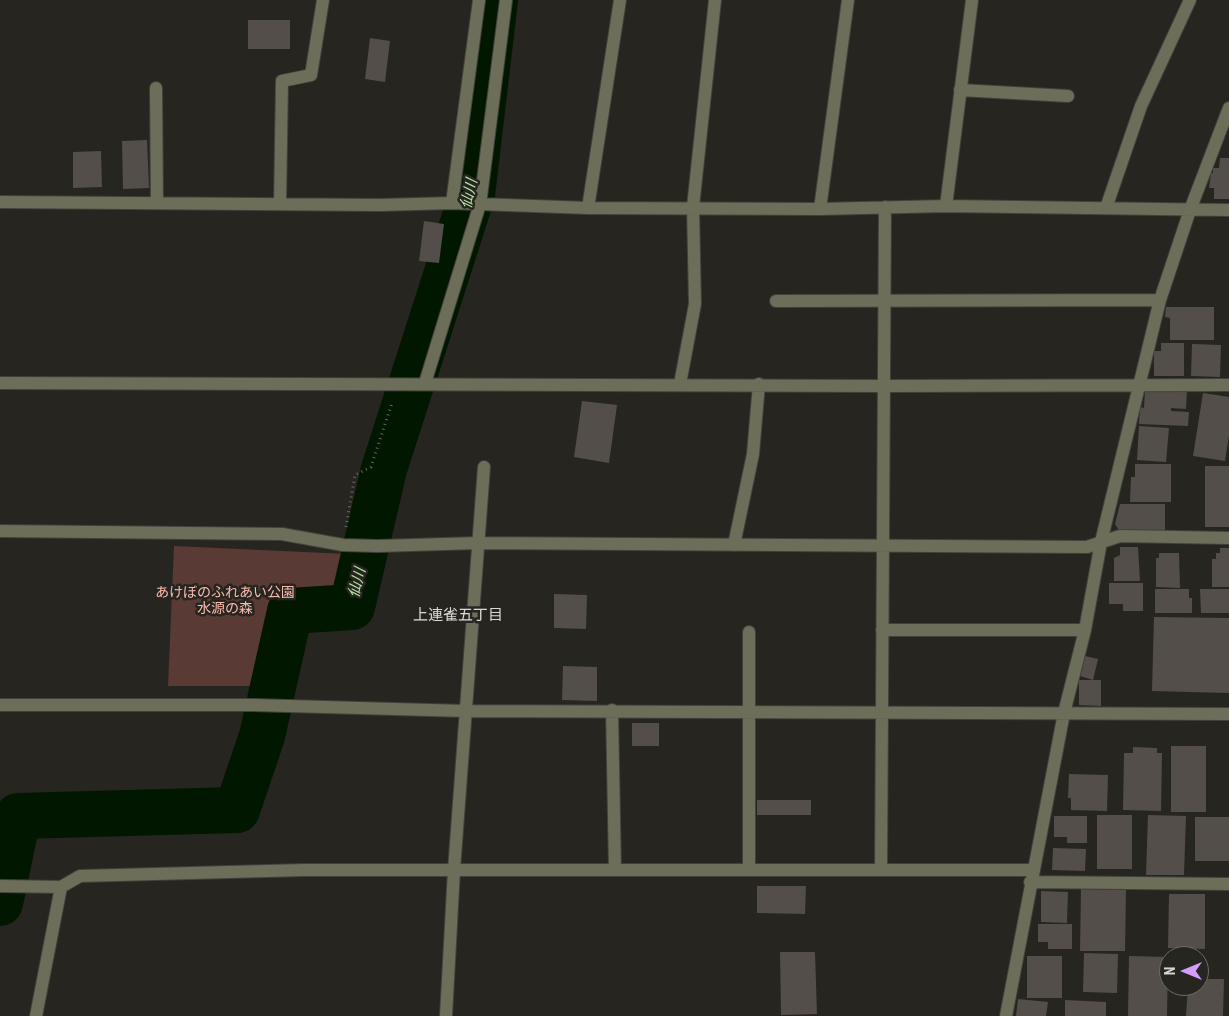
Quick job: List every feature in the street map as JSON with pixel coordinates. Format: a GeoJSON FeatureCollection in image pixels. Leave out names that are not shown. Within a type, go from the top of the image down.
{"type":"FeatureCollection","features":[{"type":"Feature","properties":{"kind":"street"},"geometry":{"type":"LineString","coordinates":[[280,204],[282,81],[311,75],[323,0]]}},
{"type":"Feature","properties":{"kind":"street"},"geometry":{"type":"LineString","coordinates":[[452,203],[478,0]]}},
{"type":"Feature","properties":{"kind":"street"},"geometry":{"type":"LineString","coordinates":[[425,383],[480,204],[506,0]]}},
{"type":"Feature","properties":{"kind":"street"},"geometry":{"type":"LineString","coordinates":[[588,208],[620,0]]}},
{"type":"Feature","properties":{"kind":"street"},"geometry":{"type":"LineString","coordinates":[[680,384],[695,304],[693,207],[715,0]]}},
{"type":"Feature","properties":{"kind":"street"},"geometry":{"type":"LineString","coordinates":[[820,209],[848,0]]}},
{"type":"Feature","properties":{"kind":"street"},"geometry":{"type":"LineString","coordinates":[[946,206],[972,0]]}},
{"type":"Feature","properties":{"kind":"street"},"geometry":{"type":"LineString","coordinates":[[1106,208],[1141,106],[1190,0]]}},
{"type":"Feature","properties":{"kind":"street"},"geometry":{"type":"LineString","coordinates":[[156,88],[157,203]]}},
{"type":"Feature","properties":{"kind":"street"},"geometry":{"type":"LineString","coordinates":[[960,90],[1068,96]]}},
{"type":"Feature","properties":{"kind":"street"},"geometry":{"type":"LineString","coordinates":[[1006,1016],[1031,876],[1064,713],[1085,630],[1101,542],[1160,300],[1190,210],[1229,108]]}},
{"type":"Feature","properties":{"kind":"street"},"geometry":{"type":"LineString","coordinates":[[0,202],[452,203],[588,208],[820,209],[946,206],[1229,210]]}},
{"type":"Feature","properties":{"kind":"street"},"geometry":{"type":"LineString","coordinates":[[881,869],[886,207]]}},
{"type":"Feature","properties":{"kind":"street"},"geometry":{"type":"LineString","coordinates":[[776,301],[1160,300]]}},
{"type":"Feature","properties":{"kind":"street"},"geometry":{"type":"LineString","coordinates":[[0,383],[759,384],[884,386],[1229,385]]}},
{"type":"Feature","properties":{"kind":"street"},"geometry":{"type":"LineString","coordinates":[[734,545],[753,454],[759,384]]}},
{"type":"Feature","properties":{"kind":"street"},"geometry":{"type":"LineString","coordinates":[[446,1016],[465,711],[484,467]]}},
{"type":"Feature","properties":{"kind":"street"},"geometry":{"type":"LineString","coordinates":[[0,531],[282,534],[343,545],[378,546],[478,543],[1087,547],[1120,536],[1229,538]]}},
{"type":"Feature","properties":{"kind":"street"},"geometry":{"type":"LineString","coordinates":[[882,630],[1085,630]]}},
{"type":"Feature","properties":{"kind":"street"},"geometry":{"type":"LineString","coordinates":[[749,632],[749,869]]}},
{"type":"Feature","properties":{"kind":"street"},"geometry":{"type":"LineString","coordinates":[[0,705],[254,704],[465,711],[750,710],[1229,714]]}},
{"type":"Feature","properties":{"kind":"street"},"geometry":{"type":"LineString","coordinates":[[612,710],[615,870]]}},
{"type":"Feature","properties":{"kind":"street"},"geometry":{"type":"LineString","coordinates":[[0,886],[61,887],[80,876],[454,870],[749,869],[881,869],[1229,884]]}},
{"type":"Feature","properties":{"kind":"street"},"geometry":{"type":"LineString","coordinates":[[36,1016],[61,887]]}},
{"type":"Feature","properties":{"kind":"path"},"geometry":{"type":"LineString","coordinates":[[343,545],[354,475],[371,467],[398,383]]}},
{"type":"Feature","properties":{"kind":"green space","name":"あけぼのふれあい公園 水源の森"},"geometry":{"type":"Polygon","coordinates":[[[174,546],[347,554],[333,605],[278,607],[255,686],[168,686],[174,546]]]}},
{"type":"Feature","properties":{"kind":"building"},"geometry":{"type":"Polygon","coordinates":[[[248,20],[290,20],[290,49],[248,49],[248,20]]]}},
{"type":"Feature","properties":{"kind":"building"},"geometry":{"type":"Polygon","coordinates":[[[370,38],[390,41],[385,82],[365,79],[370,38]]]}},
{"type":"Feature","properties":{"kind":"building"},"geometry":{"type":"Polygon","coordinates":[[[147,140],[149,188],[123,189],[122,141],[147,140]]]}},
{"type":"Feature","properties":{"kind":"building"},"geometry":{"type":"Polygon","coordinates":[[[101,151],[102,187],[73,188],[73,152],[101,151]]]}},
{"type":"Feature","properties":{"kind":"building"},"geometry":{"type":"Polygon","coordinates":[[[1220,158],[1229,158],[1229,199],[1214,199],[1214,188],[1209,188],[1211,173],[1213,173],[1213,168],[1219,168],[1220,158]]]}},
{"type":"Feature","properties":{"kind":"building"},"geometry":{"type":"Polygon","coordinates":[[[424,221],[444,224],[439,263],[419,261],[424,221]]]}},
{"type":"Feature","properties":{"kind":"building"},"geometry":{"type":"Polygon","coordinates":[[[1166,307],[1214,307],[1214,340],[1170,340],[1170,318],[1165,317],[1166,307]]]}},
{"type":"Feature","properties":{"kind":"building"},"geometry":{"type":"Polygon","coordinates":[[[1161,343],[1184,343],[1184,376],[1154,376],[1154,351],[1161,351],[1161,343]]]}},
{"type":"Feature","properties":{"kind":"building"},"geometry":{"type":"Polygon","coordinates":[[[1192,344],[1221,345],[1220,377],[1191,376],[1192,344]]]}},
{"type":"Feature","properties":{"kind":"building"},"geometry":{"type":"Polygon","coordinates":[[[1145,389],[1187,391],[1186,409],[1171,408],[1171,411],[1189,412],[1188,426],[1139,424],[1140,407],[1144,408],[1145,389]]]}},
{"type":"Feature","properties":{"kind":"building"},"geometry":{"type":"Polygon","coordinates":[[[1203,393],[1229,397],[1229,435],[1225,461],[1193,456],[1203,393]]]}},
{"type":"Feature","properties":{"kind":"building"},"geometry":{"type":"Polygon","coordinates":[[[582,401],[617,405],[609,463],[574,457],[582,401]]]}},
{"type":"Feature","properties":{"kind":"building"},"geometry":{"type":"Polygon","coordinates":[[[1139,426],[1169,428],[1166,462],[1137,460],[1139,426]]]}},
{"type":"Feature","properties":{"kind":"building"},"geometry":{"type":"Polygon","coordinates":[[[1135,464],[1171,464],[1171,502],[1130,502],[1131,477],[1135,477],[1135,464]]]}},
{"type":"Feature","properties":{"kind":"building"},"geometry":{"type":"Polygon","coordinates":[[[1205,466],[1229,466],[1229,527],[1205,527],[1205,466]]]}},
{"type":"Feature","properties":{"kind":"building"},"geometry":{"type":"Polygon","coordinates":[[[1120,504],[1165,504],[1165,530],[1119,530],[1115,524],[1120,504]]]}},
{"type":"Feature","properties":{"kind":"building"},"geometry":{"type":"Polygon","coordinates":[[[1120,547],[1138,547],[1140,581],[1114,581],[1114,558],[1120,555],[1120,547]]]}},
{"type":"Feature","properties":{"kind":"building"},"geometry":{"type":"Polygon","coordinates":[[[1220,548],[1229,548],[1229,587],[1212,587],[1212,559],[1216,559],[1216,553],[1220,553],[1220,548]]]}},
{"type":"Feature","properties":{"kind":"building"},"geometry":{"type":"Polygon","coordinates":[[[1159,553],[1179,553],[1180,588],[1156,587],[1156,558],[1159,558],[1159,553]]]}},
{"type":"Feature","properties":{"kind":"building"},"geometry":{"type":"Polygon","coordinates":[[[1109,583],[1143,583],[1143,611],[1123,611],[1123,604],[1109,604],[1109,583]]]}},
{"type":"Feature","properties":{"kind":"building"},"geometry":{"type":"Polygon","coordinates":[[[1155,589],[1189,589],[1189,598],[1192,598],[1192,613],[1155,613],[1155,589]]]}},
{"type":"Feature","properties":{"kind":"building"},"geometry":{"type":"Polygon","coordinates":[[[1200,589],[1229,589],[1229,613],[1201,613],[1200,589]]]}},
{"type":"Feature","properties":{"kind":"building"},"geometry":{"type":"Polygon","coordinates":[[[554,594],[587,595],[586,629],[554,628],[554,594]]]}},
{"type":"Feature","properties":{"kind":"building"},"geometry":{"type":"Polygon","coordinates":[[[1154,617],[1229,618],[1229,693],[1152,691],[1154,617]]]}},
{"type":"Feature","properties":{"kind":"building"},"geometry":{"type":"Polygon","coordinates":[[[1085,656],[1098,659],[1093,680],[1080,676],[1085,656]]]}},
{"type":"Feature","properties":{"kind":"building"},"geometry":{"type":"Polygon","coordinates":[[[563,666],[597,667],[597,701],[562,700],[563,666]]]}},
{"type":"Feature","properties":{"kind":"building"},"geometry":{"type":"Polygon","coordinates":[[[1079,680],[1101,680],[1101,706],[1079,705],[1079,680]]]}},
{"type":"Feature","properties":{"kind":"building"},"geometry":{"type":"Polygon","coordinates":[[[632,723],[659,723],[659,746],[632,746],[632,723]]]}},
{"type":"Feature","properties":{"kind":"building"},"geometry":{"type":"Polygon","coordinates":[[[1171,746],[1206,746],[1206,812],[1171,812],[1171,746]]]}},
{"type":"Feature","properties":{"kind":"building"},"geometry":{"type":"Polygon","coordinates":[[[1133,747],[1157,748],[1157,753],[1162,753],[1161,811],[1123,810],[1124,753],[1133,753],[1133,747]]]}},
{"type":"Feature","properties":{"kind":"building"},"geometry":{"type":"Polygon","coordinates":[[[1069,774],[1108,775],[1107,811],[1071,810],[1071,798],[1068,798],[1069,774]]]}},
{"type":"Feature","properties":{"kind":"building"},"geometry":{"type":"Polygon","coordinates":[[[757,800],[811,800],[811,815],[757,815],[757,800]]]}},
{"type":"Feature","properties":{"kind":"building"},"geometry":{"type":"Polygon","coordinates":[[[1097,815],[1132,815],[1132,869],[1097,869],[1097,815]]]}},
{"type":"Feature","properties":{"kind":"building"},"geometry":{"type":"Polygon","coordinates":[[[1148,815],[1186,816],[1184,875],[1146,875],[1148,815]]]}},
{"type":"Feature","properties":{"kind":"building"},"geometry":{"type":"Polygon","coordinates":[[[1054,816],[1087,816],[1087,843],[1067,843],[1067,837],[1054,837],[1054,816]]]}},
{"type":"Feature","properties":{"kind":"building"},"geometry":{"type":"Polygon","coordinates":[[[1195,817],[1229,817],[1229,861],[1195,861],[1195,817]]]}},
{"type":"Feature","properties":{"kind":"building"},"geometry":{"type":"Polygon","coordinates":[[[1053,848],[1086,849],[1085,871],[1052,870],[1053,848]]]}},
{"type":"Feature","properties":{"kind":"building"},"geometry":{"type":"Polygon","coordinates":[[[757,886],[806,886],[805,914],[757,913],[757,886]]]}},
{"type":"Feature","properties":{"kind":"building"},"geometry":{"type":"Polygon","coordinates":[[[1081,889],[1126,890],[1125,951],[1080,951],[1081,889]]]}},
{"type":"Feature","properties":{"kind":"building"},"geometry":{"type":"Polygon","coordinates":[[[1041,891],[1068,892],[1067,923],[1041,922],[1041,891]]]}},
{"type":"Feature","properties":{"kind":"building"},"geometry":{"type":"Polygon","coordinates":[[[1169,894],[1205,894],[1205,946],[1168,946],[1169,894]]]}},
{"type":"Feature","properties":{"kind":"building"},"geometry":{"type":"Polygon","coordinates":[[[1038,924],[1072,924],[1072,949],[1048,949],[1048,942],[1038,942],[1038,924]]]}},
{"type":"Feature","properties":{"kind":"building"},"geometry":{"type":"Polygon","coordinates":[[[780,952],[815,952],[817,1014],[781,1015],[780,952]]]}},
{"type":"Feature","properties":{"kind":"building"},"geometry":{"type":"Polygon","coordinates":[[[1084,953],[1118,954],[1117,993],[1083,992],[1084,953]]]}},
{"type":"Feature","properties":{"kind":"building"},"geometry":{"type":"Polygon","coordinates":[[[1027,956],[1062,956],[1062,998],[1027,998],[1027,956]]]}},
{"type":"Feature","properties":{"kind":"building"},"geometry":{"type":"Polygon","coordinates":[[[1129,956],[1159,957],[1159,996],[1167,996],[1167,1016],[1128,1016],[1129,956]]]}},
{"type":"Feature","properties":{"kind":"building"},"geometry":{"type":"Polygon","coordinates":[[[1209,979],[1224,979],[1223,1016],[1186,1016],[1187,996],[1209,996],[1209,979]]]}},
{"type":"Feature","properties":{"kind":"building"},"geometry":{"type":"Polygon","coordinates":[[[1018,999],[1048,1002],[1046,1016],[1016,1016],[1018,999]]]}},
{"type":"Feature","properties":{"kind":"building"},"geometry":{"type":"Polygon","coordinates":[[[1065,1000],[1106,1002],[1106,1016],[1065,1016],[1065,1000]]]}},
{"type":"Feature","properties":{"kind":"waterway","name":"仙川"},"geometry":{"type":"LineString","coordinates":[[0,903],[18,816],[237,810],[262,736],[290,611],[352,607],[384,469],[472,195],[495,0]]}},
{"type":"Feature","properties":{"kind":"district","name":"上連雀五丁目"},"geometry":{"type":"Point","coordinates":[458,616]}}]}
